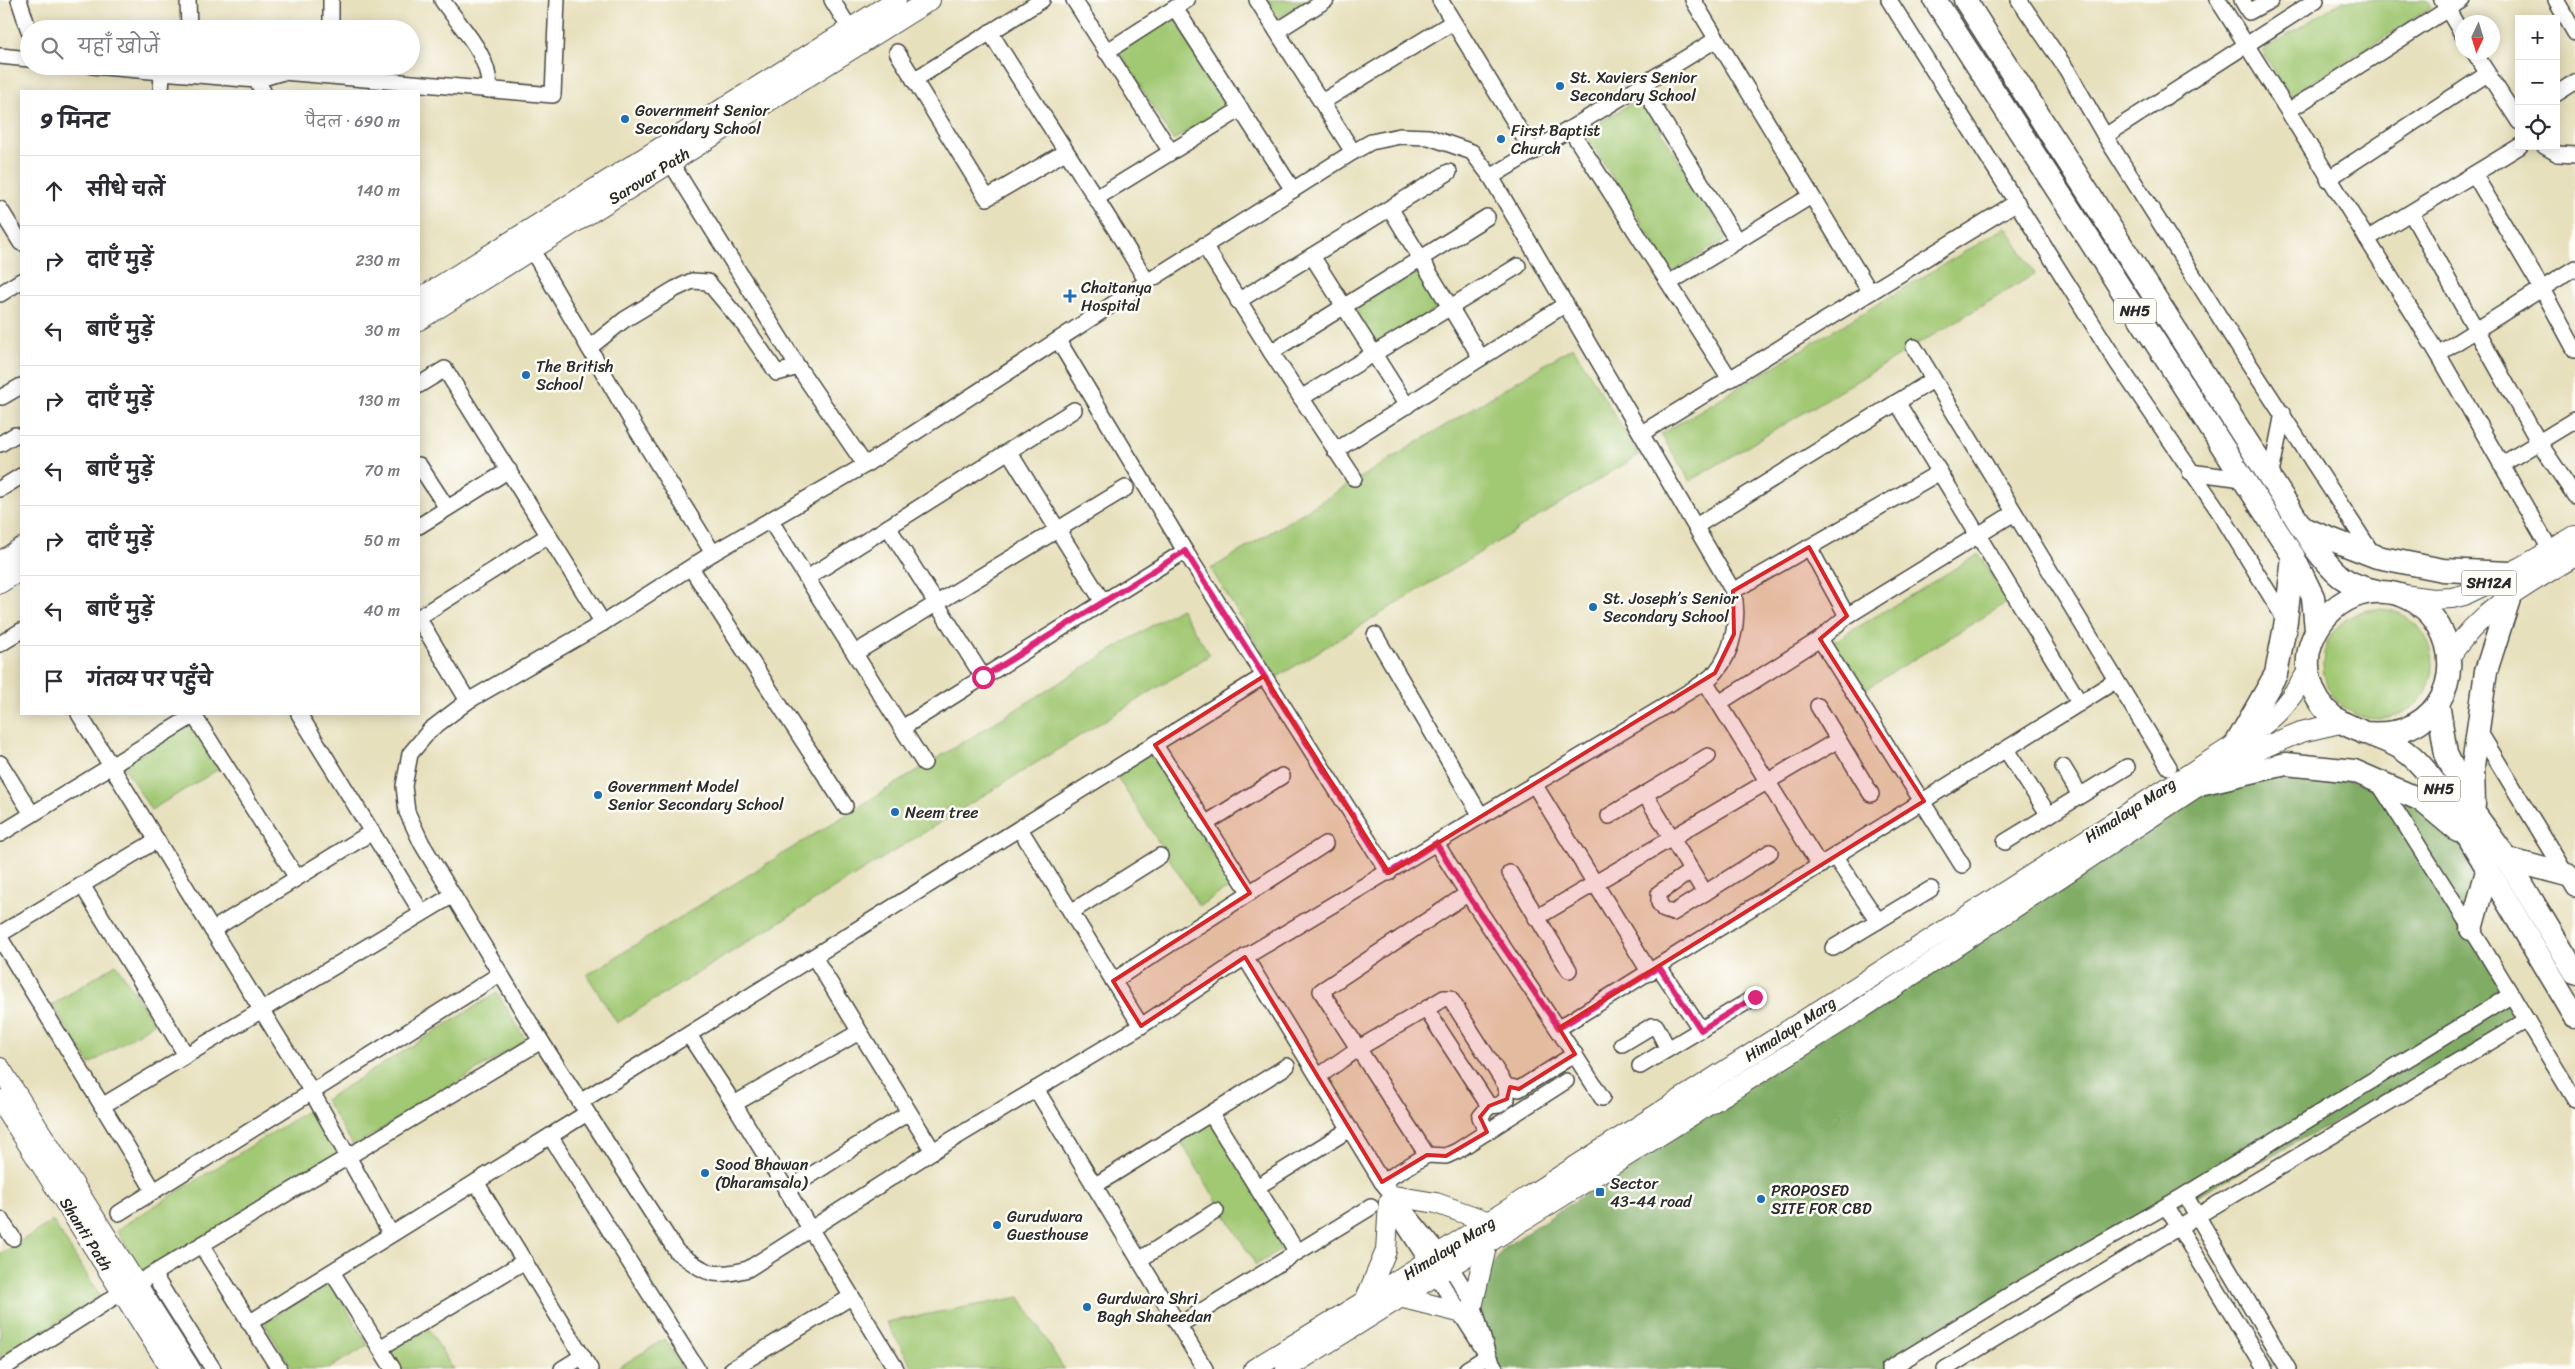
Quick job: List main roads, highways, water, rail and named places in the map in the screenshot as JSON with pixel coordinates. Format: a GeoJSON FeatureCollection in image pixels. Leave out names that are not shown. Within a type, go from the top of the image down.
{"type":"FeatureCollection","features":[{"type":"Feature","properties":{"kind":"highway","name":"NH5"},"geometry":{"type":"LineString","coordinates":[[1936,0],[2293,556],[2313,597],[2316,630]]}},
{"type":"Feature","properties":{"kind":"highway","name":"NH5"},"geometry":{"type":"LineString","coordinates":[[1965,0],[2270,479],[2328,565],[2344,580],[2358,587],[2406,597],[2428,611],[2443,631],[2450,656],[2448,680],[2438,703],[2424,718],[2406,729],[2385,734],[2364,733]]}},
{"type":"Feature","properties":{"kind":"highway"},"geometry":{"type":"LineString","coordinates":[[2302,528],[2374,556],[2443,570],[2509,573]]}},
{"type":"Feature","properties":{"kind":"highway"},"geometry":{"type":"LineString","coordinates":[[2236,744],[2276,674],[2286,621],[2293,556]]}},
{"type":"Feature","properties":{"kind":"highway","name":"NH5"},"geometry":{"type":"LineString","coordinates":[[2386,593],[2360,594],[2342,602],[2327,614],[2316,630],[2309,650],[2308,671],[2316,697],[2324,709],[2340,723],[2398,747],[2422,764],[2442,794],[2575,1016]]}},
{"type":"Feature","properties":{"kind":"highway"},"geometry":{"type":"LineString","coordinates":[[2474,814],[2473,766],[2486,671],[2510,596]]}},
{"type":"Feature","properties":{"kind":"highway","name":"NH5"},"geometry":{"type":"LineString","coordinates":[[2438,703],[2446,754],[2474,814],[2507,859],[2575,972]]}},
{"type":"Feature","properties":{"kind":"highway"},"geometry":{"type":"LineString","coordinates":[[2199,784],[2286,764],[2354,771],[2421,800],[2469,840]]}},
{"type":"Feature","properties":{"kind":"highway"},"geometry":{"type":"LineString","coordinates":[[2507,859],[2571,882]]}},
{"type":"Feature","properties":{"kind":"highway"},"geometry":{"type":"LineString","coordinates":[[2472,929],[2487,871]]}},
{"type":"Feature","properties":{"kind":"main road","name":"Sarovar Path"},"geometry":{"type":"LineString","coordinates":[[855,37],[896,0]]}},
{"type":"Feature","properties":{"kind":"main road","name":"Sarovar Path"},"geometry":{"type":"LineString","coordinates":[[420,299],[666,155],[855,37],[930,0]]}},
{"type":"Feature","properties":{"kind":"main road","name":"Sarovar Path"},"geometry":{"type":"LineString","coordinates":[[420,319],[532,250],[666,155]]}},
{"type":"Feature","properties":{"kind":"main road","name":"SH12A"},"geometry":{"type":"LineString","coordinates":[[2386,593],[2432,599],[2452,598],[2509,573],[2575,536]]}},
{"type":"Feature","properties":{"kind":"main road"},"geometry":{"type":"LineString","coordinates":[[0,562],[20,549]]}},
{"type":"Feature","properties":{"kind":"main road","name":"SH12A"},"geometry":{"type":"LineString","coordinates":[[2450,656],[2481,617],[2510,596],[2575,556]]}},
{"type":"Feature","properties":{"kind":"main road"},"geometry":{"type":"LineString","coordinates":[[0,583],[20,571]]}},
{"type":"Feature","properties":{"kind":"main road","name":"Himalaya Marg"},"geometry":{"type":"LineString","coordinates":[[1286,1369],[1400,1297],[1489,1222],[2236,744],[2276,716],[2291,699],[2308,671]]}},
{"type":"Feature","properties":{"kind":"main road","name":"Himalaya Marg"},"geometry":{"type":"LineString","coordinates":[[1254,1369],[1365,1301],[1438,1264],[1487,1243],[1855,1013],[2245,755],[2275,741],[2340,723]]}},
{"type":"Feature","properties":{"kind":"main road","name":"Shanti Path"},"geometry":{"type":"LineString","coordinates":[[0,1068],[129,1288],[171,1369]]}},
{"type":"Feature","properties":{"kind":"main road","name":"Shanti Path"},"geometry":{"type":"LineString","coordinates":[[0,1100],[129,1288]]}},
{"type":"Feature","properties":{"kind":"main road"},"geometry":{"type":"LineString","coordinates":[[1365,1301],[1386,1251],[1384,1197],[1436,1203],[1489,1222]]}},
{"type":"Feature","properties":{"kind":"main road"},"geometry":{"type":"LineString","coordinates":[[1400,1297],[1466,1308],[1487,1243]]}},
{"type":"Feature","properties":{"kind":"main road"},"geometry":{"type":"LineString","coordinates":[[129,1288],[190,1369]]}},
{"type":"Feature","properties":{"kind":"place","name":"St. Xaviers Senior Secondary School"},"geometry":{"type":"Point","coordinates":[1560,86]}},
{"type":"Feature","properties":{"kind":"place","name":"Government Senior Secondary School"},"geometry":{"type":"Point","coordinates":[625,119]}},
{"type":"Feature","properties":{"kind":"place","name":"First Baptist Church"},"geometry":{"type":"Point","coordinates":[1501,139]}},
{"type":"Feature","properties":{"kind":"place","name":"Chaitanya Hospital"},"geometry":{"type":"Point","coordinates":[1070,296]}},
{"type":"Feature","properties":{"kind":"place","name":"The British School"},"geometry":{"type":"Point","coordinates":[526,375]}},
{"type":"Feature","properties":{"kind":"place","name":"St. Joseph’s Senior Secondary School"},"geometry":{"type":"Point","coordinates":[1593,607]}},
{"type":"Feature","properties":{"kind":"place","name":"Government Model Senior Secondary School"},"geometry":{"type":"Point","coordinates":[598,795]}},
{"type":"Feature","properties":{"kind":"place","name":"Neem tree"},"geometry":{"type":"Point","coordinates":[895,812]}},
{"type":"Feature","properties":{"kind":"place","name":"Sood Bhawan (Dharamsala)"},"geometry":{"type":"Point","coordinates":[705,1173]}},
{"type":"Feature","properties":{"kind":"place","name":"Sector 43-44 road"},"geometry":{"type":"Point","coordinates":[1600,1192]}},
{"type":"Feature","properties":{"kind":"place","name":"PROPOSED SITE FOR CBD"},"geometry":{"type":"Point","coordinates":[1761,1199]}},
{"type":"Feature","properties":{"kind":"place","name":"Gurudwara Guesthouse"},"geometry":{"type":"Point","coordinates":[997,1225]}},
{"type":"Feature","properties":{"kind":"place","name":"Gurdwara Shri Bagh Shaheedan"},"geometry":{"type":"Point","coordinates":[1087,1307]}}]}
